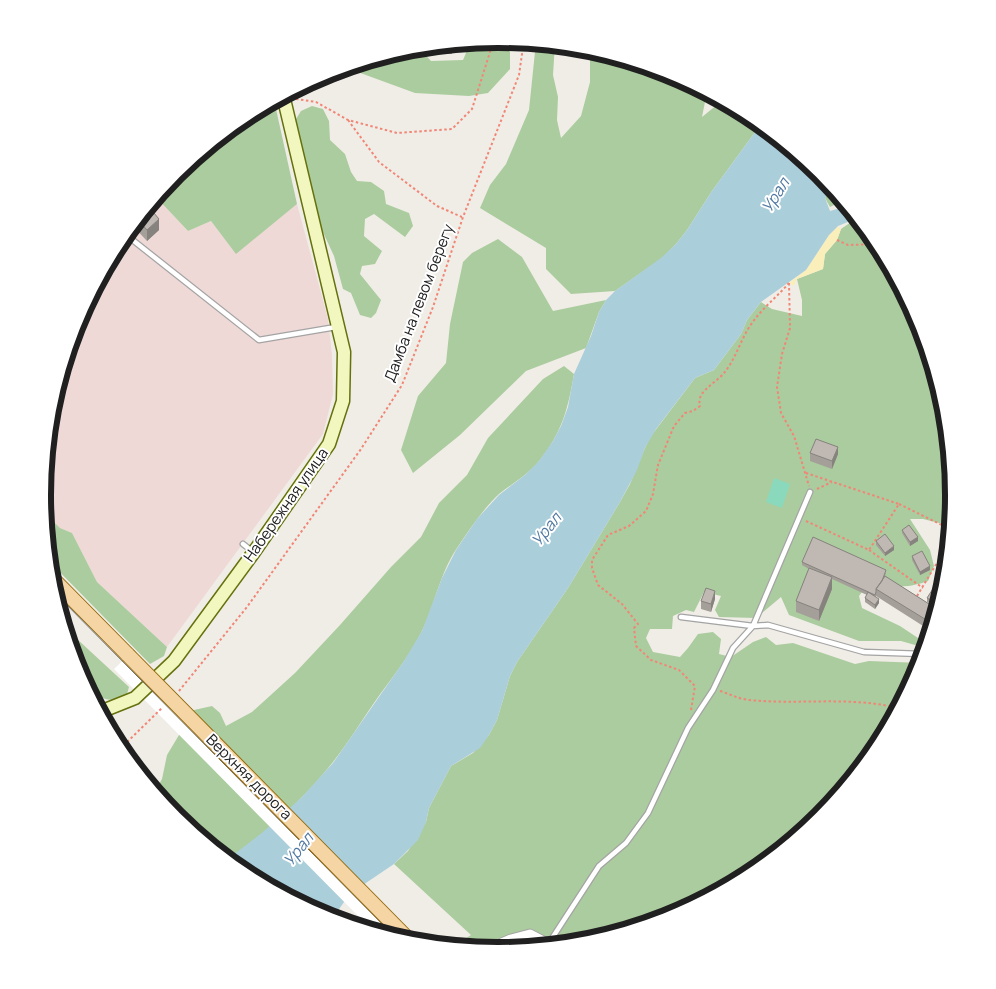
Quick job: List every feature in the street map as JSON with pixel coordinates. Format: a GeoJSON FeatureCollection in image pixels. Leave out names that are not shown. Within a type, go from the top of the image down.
{"type":"FeatureCollection","features":[{"type":"Feature","properties":{"kind":"main road","name":"Набережная улица"},"geometry":{"type":"LineString","coordinates":[[106,709],[135,698],[174,661],[254,552],[329,444],[343,401],[344,352],[284,102]]}},
{"type":"Feature","properties":{"kind":"main road","name":"Верхняя дорога"},"geometry":{"type":"LineString","coordinates":[[61,587],[401,930]]}},
{"type":"Feature","properties":{"kind":"street"},"geometry":{"type":"LineString","coordinates":[[505,942],[530,934],[541,940]]}},
{"type":"Feature","properties":{"kind":"lane"},"geometry":{"type":"LineString","coordinates":[[131,239],[259,340],[338,326]]}},
{"type":"Feature","properties":{"kind":"lane"},"geometry":{"type":"LineString","coordinates":[[554,938],[599,866],[626,843],[648,813],[688,728],[713,690],[733,648],[753,626],[810,492]]}},
{"type":"Feature","properties":{"kind":"lane"},"geometry":{"type":"LineString","coordinates":[[243,544],[254,552]]}},
{"type":"Feature","properties":{"kind":"lane"},"geometry":{"type":"LineString","coordinates":[[681,617],[753,626],[768,625],[864,652],[915,654]]}},
{"type":"Feature","properties":{"kind":"path"},"geometry":{"type":"LineString","coordinates":[[293,98],[316,102],[348,120],[397,133],[452,129],[472,109],[490,48]]}},
{"type":"Feature","properties":{"kind":"path","name":"Дамба на левом берегу"},"geometry":{"type":"LineString","coordinates":[[178,692],[247,607],[361,449],[402,385],[433,307],[463,217],[519,75],[522,48]]}},
{"type":"Feature","properties":{"kind":"path"},"geometry":{"type":"LineString","coordinates":[[348,120],[379,162],[437,206],[463,217]]}},
{"type":"Feature","properties":{"kind":"path"},"geometry":{"type":"LineString","coordinates":[[837,240],[848,245],[869,244]]}},
{"type":"Feature","properties":{"kind":"path"},"geometry":{"type":"LineString","coordinates":[[688,728],[695,686],[679,670],[651,660],[636,646],[634,628],[638,624],[622,604],[598,585],[592,568],[592,560],[608,535],[629,526],[646,512],[653,494],[658,465],[674,426],[686,414],[700,406],[700,397],[711,383],[724,374],[743,337],[760,312],[789,283],[790,328],[782,354],[777,387],[781,414],[794,436],[810,492],[832,482]]}},
{"type":"Feature","properties":{"kind":"path"},"geometry":{"type":"LineString","coordinates":[[806,474],[899,504],[944,526]]}},
{"type":"Feature","properties":{"kind":"path"},"geometry":{"type":"LineString","coordinates":[[869,550],[899,504]]}},
{"type":"Feature","properties":{"kind":"path"},"geometry":{"type":"LineString","coordinates":[[800,518],[869,550],[923,588]]}},
{"type":"Feature","properties":{"kind":"path"},"geometry":{"type":"LineString","coordinates":[[916,597],[940,558]]}},
{"type":"Feature","properties":{"kind":"path"},"geometry":{"type":"LineString","coordinates":[[713,690],[747,700],[848,702],[891,706]]}},
{"type":"Feature","properties":{"kind":"path"},"geometry":{"type":"LineString","coordinates":[[126,743],[154,717]]}},
{"type":"Feature","properties":{"kind":"shaded area"},"geometry":{"type":"Polygon","coordinates":[[[160,202],[188,231],[211,221],[236,253],[297,204],[328,319],[332,355],[333,394],[323,434],[167,647],[97,582],[72,533],[60,528],[52,520],[52,465],[55,436],[66,379],[85,323],[97,297],[126,246],[143,222],[160,202]]]}},
{"type":"Feature","properties":{"kind":"green space"},"geometry":{"type":"Polygon","coordinates":[[[464,48],[510,48],[510,69],[488,93],[469,96],[415,93],[355,71],[424,54],[431,61],[463,60],[466,53],[464,48]]]}},
{"type":"Feature","properties":{"kind":"green space"},"geometry":{"type":"Polygon","coordinates":[[[535,49],[555,51],[553,75],[558,97],[557,120],[561,138],[581,116],[590,82],[590,57],[642,71],[706,99],[702,117],[717,105],[756,130],[712,191],[687,230],[662,258],[615,291],[571,294],[546,269],[546,248],[480,208],[490,185],[506,164],[529,110],[535,49]]]}},
{"type":"Feature","properties":{"kind":"green space"},"geometry":{"type":"Polygon","coordinates":[[[312,106],[323,109],[329,121],[330,140],[345,154],[351,172],[357,181],[371,182],[384,191],[386,204],[409,213],[413,226],[405,237],[374,214],[365,219],[364,236],[382,251],[375,264],[362,266],[360,274],[381,300],[376,313],[371,318],[360,315],[351,293],[343,289],[334,256],[322,230],[297,133],[296,119],[301,111],[312,106]]]}},
{"type":"Feature","properties":{"kind":"green space"},"geometry":{"type":"Polygon","coordinates":[[[275,107],[297,204],[236,254],[211,221],[188,231],[160,202],[203,158],[275,107]]]}},
{"type":"Feature","properties":{"kind":"green space"},"geometry":{"type":"Polygon","coordinates":[[[828,193],[837,203],[830,207],[825,198],[828,193]]]}},
{"type":"Feature","properties":{"kind":"green space"},"geometry":{"type":"Polygon","coordinates":[[[853,222],[870,246],[899,297],[921,351],[936,407],[944,465],[944,524],[923,519],[910,519],[930,550],[934,566],[928,581],[898,587],[868,584],[859,596],[862,608],[900,626],[920,640],[918,646],[901,641],[859,641],[789,615],[781,597],[756,618],[719,617],[715,610],[721,596],[704,592],[694,612],[686,610],[673,616],[672,629],[650,629],[646,638],[653,652],[680,657],[698,634],[713,632],[721,639],[719,654],[731,657],[753,642],[766,637],[776,645],[793,643],[855,664],[869,661],[912,663],[899,692],[870,743],[853,767],[814,811],[770,849],[721,882],[642,918],[585,933],[527,941],[463,940],[471,935],[394,864],[408,851],[426,822],[429,808],[451,766],[473,753],[489,735],[497,720],[510,676],[517,662],[568,588],[620,502],[651,436],[695,378],[714,370],[741,334],[747,320],[761,302],[772,309],[802,316],[802,300],[797,279],[823,269],[825,254],[837,240],[841,229],[853,222]]]}},
{"type":"Feature","properties":{"kind":"green space"},"geometry":{"type":"Polygon","coordinates":[[[498,239],[522,257],[553,311],[606,300],[599,312],[586,348],[526,371],[460,435],[413,473],[401,450],[418,396],[446,363],[450,324],[463,262],[472,253],[498,239]]]}},
{"type":"Feature","properties":{"kind":"green space"},"geometry":{"type":"Polygon","coordinates":[[[564,366],[574,374],[563,420],[548,450],[526,474],[499,494],[457,548],[446,568],[427,621],[417,641],[344,748],[322,776],[284,815],[234,855],[203,831],[159,785],[162,779],[167,755],[194,710],[212,706],[220,713],[226,726],[252,712],[295,673],[391,567],[421,537],[439,503],[467,475],[488,438],[543,379],[564,366]]]}},
{"type":"Feature","properties":{"kind":"green space"},"geometry":{"type":"Polygon","coordinates":[[[774,478],[790,484],[782,508],[766,502],[774,478]]]}},
{"type":"Feature","properties":{"kind":"green space"},"geometry":{"type":"Polygon","coordinates":[[[52,520],[60,528],[72,533],[97,582],[167,647],[164,656],[150,664],[58,570],[52,520]]]}},
{"type":"Feature","properties":{"kind":"green space"},"geometry":{"type":"Polygon","coordinates":[[[75,637],[129,687],[127,694],[116,699],[106,699],[99,695],[97,692],[75,637]]]}},
{"type":"Feature","properties":{"kind":"sand"},"geometry":{"type":"Polygon","coordinates":[[[838,226],[841,229],[837,240],[825,254],[823,269],[797,279],[794,286],[789,283],[806,270],[829,235],[838,226]]]}},
{"type":"Feature","properties":{"kind":"water","name":"Урал"},"geometry":{"type":"Polygon","coordinates":[[[756,130],[793,158],[814,178],[828,193],[825,198],[830,211],[840,207],[852,220],[838,226],[829,235],[806,270],[761,302],[747,320],[741,334],[714,370],[695,378],[656,429],[620,502],[568,588],[517,662],[510,676],[497,720],[489,735],[480,748],[451,766],[429,808],[426,822],[418,840],[394,864],[357,889],[338,911],[274,882],[234,855],[263,832],[301,798],[333,763],[404,661],[422,631],[442,578],[456,550],[477,519],[499,495],[525,475],[539,461],[553,441],[568,407],[574,374],[591,336],[599,312],[606,300],[615,291],[661,258],[676,244],[756,130]]]}},
{"type":"Feature","properties":{"kind":"pier"},"geometry":{"type":"Polygon","coordinates":[[[133,651],[410,933],[363,920],[114,669],[133,651]]]}},
{"type":"Feature","properties":{"kind":"building"},"geometry":{"type":"Polygon","coordinates":[[[152,211],[159,219],[147,230],[142,224],[152,211]]]}},
{"type":"Feature","properties":{"kind":"building"},"geometry":{"type":"Polygon","coordinates":[[[816,439],[838,447],[832,461],[810,453],[816,439]]]}},
{"type":"Feature","properties":{"kind":"building"},"geometry":{"type":"Polygon","coordinates":[[[909,525],[918,537],[910,542],[902,530],[909,525]]]}},
{"type":"Feature","properties":{"kind":"building"},"geometry":{"type":"Polygon","coordinates":[[[885,534],[894,546],[885,553],[876,541],[885,534]]]}},
{"type":"Feature","properties":{"kind":"building"},"geometry":{"type":"Polygon","coordinates":[[[813,537],[886,570],[882,581],[876,589],[875,595],[802,562],[813,537]]]}},
{"type":"Feature","properties":{"kind":"building"},"geometry":{"type":"Polygon","coordinates":[[[922,551],[930,566],[920,572],[912,556],[922,551]]]}},
{"type":"Feature","properties":{"kind":"building"},"geometry":{"type":"Polygon","coordinates":[[[809,568],[832,577],[819,610],[796,601],[809,568]]]}},
{"type":"Feature","properties":{"kind":"building"},"geometry":{"type":"Polygon","coordinates":[[[885,576],[931,605],[927,620],[876,589],[885,576]]]}},
{"type":"Feature","properties":{"kind":"building"},"geometry":{"type":"Polygon","coordinates":[[[935,585],[932,601],[927,598],[935,585]]]}},
{"type":"Feature","properties":{"kind":"building"},"geometry":{"type":"Polygon","coordinates":[[[706,588],[715,591],[711,604],[701,601],[706,588]]]}},
{"type":"Feature","properties":{"kind":"building"},"geometry":{"type":"Polygon","coordinates":[[[868,592],[879,599],[875,605],[865,598],[868,592]]]}},
{"type":"Feature","properties":{"kind":"tram line"},"geometry":{"type":"LineString","coordinates":[[64,603],[385,927]]}}]}
